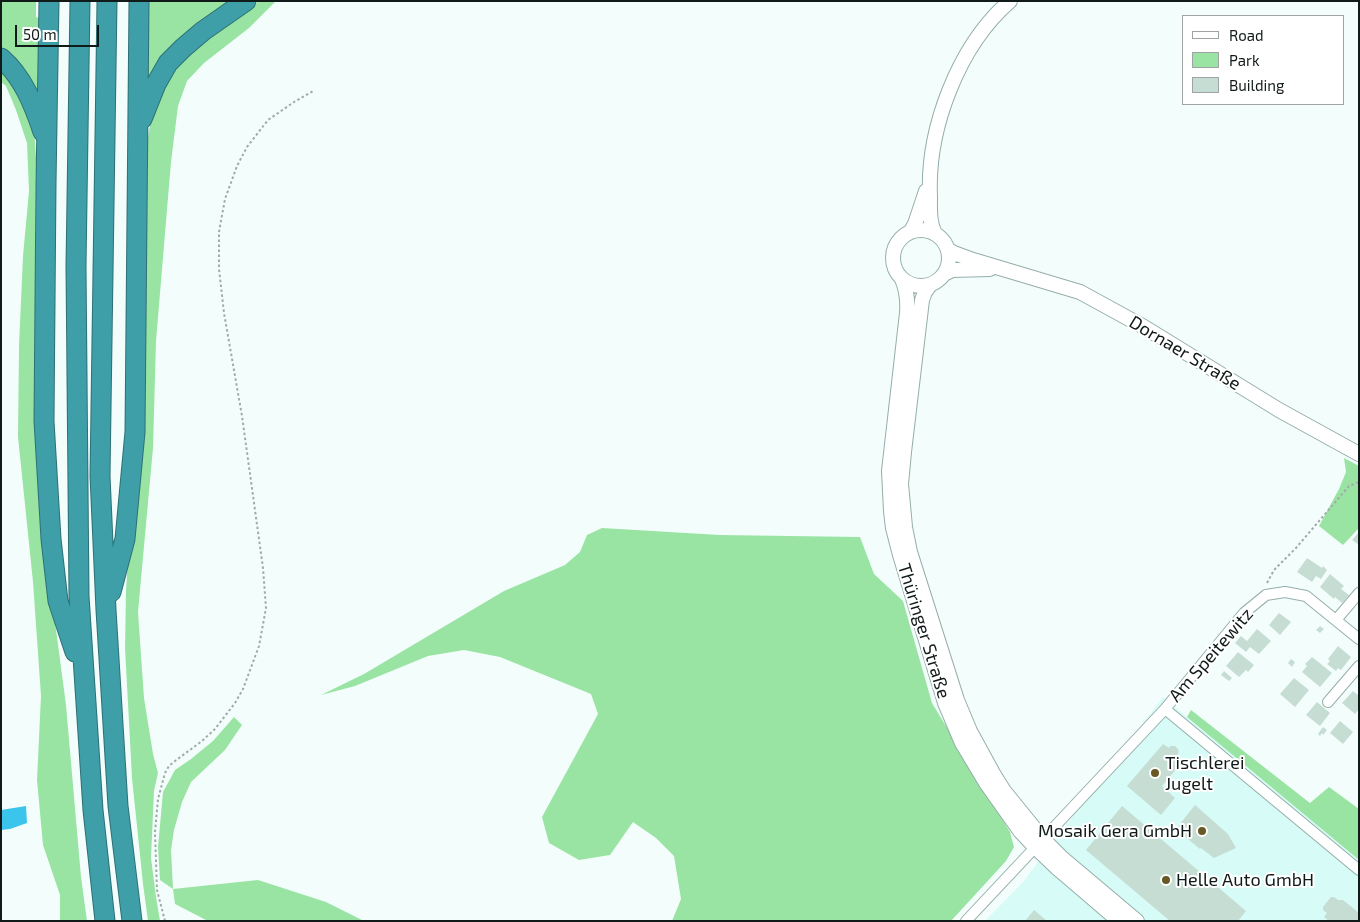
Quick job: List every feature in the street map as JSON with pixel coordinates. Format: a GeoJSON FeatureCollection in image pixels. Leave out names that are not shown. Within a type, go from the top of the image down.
{"type":"FeatureCollection","features":[{"type":"Feature","properties":{"kind":"highway"},"geometry":{"type":"LineString","coordinates":[[50,1],[44,421],[51,539],[58,601],[84,677]]}},
{"type":"Feature","properties":{"kind":"highway"},"geometry":{"type":"LineString","coordinates":[[80,1],[76,275],[79,596],[94,832],[105,921]]}},
{"type":"Feature","properties":{"kind":"highway"},"geometry":{"type":"LineString","coordinates":[[107,1],[100,476],[118,806],[132,921]]}},
{"type":"Feature","properties":{"kind":"highway"},"geometry":{"type":"LineString","coordinates":[[106,610],[125,539],[134,432],[139,1]]}},
{"type":"Feature","properties":{"kind":"highway"},"geometry":{"type":"LineString","coordinates":[[138,132],[146,107],[168,63],[203,31],[246,1]]}},
{"type":"Feature","properties":{"kind":"highway"},"geometry":{"type":"LineString","coordinates":[[1,58],[29,95],[37,114],[47,149]]}},
{"type":"Feature","properties":{"kind":"main road"},"geometry":{"type":"LineString","coordinates":[[935,234],[930,221],[929,181],[940,114],[950,88],[968,52],[986,27],[1010,1]]}},
{"type":"Feature","properties":{"kind":"main road"},"geometry":{"type":"LineString","coordinates":[[911,231],[929,181]]}},
{"type":"Feature","properties":{"kind":"main road"},"geometry":{"type":"LineString","coordinates":[[924,230],[935,234],[944,242],[948,250],[948,267],[944,274],[938,281],[930,285],[915,286],[902,279],[896,272],[892,262],[896,243],[911,231],[924,230]]}},
{"type":"Feature","properties":{"kind":"main road","name":"Dornaer Straße"},"geometry":{"type":"LineString","coordinates":[[948,250],[1080,292],[1144,328],[1279,410],[1359,454]]}},
{"type":"Feature","properties":{"kind":"main road","name":"Dornaer Straße"},"geometry":{"type":"LineString","coordinates":[[944,274],[952,270],[1003,268]]}},
{"type":"Feature","properties":{"kind":"main road","name":"Thüringer Straße"},"geometry":{"type":"LineString","coordinates":[[902,279],[906,289],[908,305],[889,471],[891,511],[893,528],[900,554],[945,703],[962,743],[986,783],[1020,830],[1061,857],[1137,921]]}},
{"type":"Feature","properties":{"kind":"main road","name":"Thüringer Straße"},"geometry":{"type":"LineString","coordinates":[[930,285],[924,292],[922,300],[904,452],[902,484],[905,527],[910,552],[954,691],[970,731],[994,775],[1057,868],[1119,921]]}},
{"type":"Feature","properties":{"kind":"street","name":"Am Speitewitz"},"geometry":{"type":"LineString","coordinates":[[966,921],[1165,709],[1244,613],[1266,595],[1285,592],[1306,596],[1359,639]]}},
{"type":"Feature","properties":{"kind":"street"},"geometry":{"type":"LineString","coordinates":[[1336,620],[1359,593]]}},
{"type":"Feature","properties":{"kind":"street"},"geometry":{"type":"LineString","coordinates":[[1328,702],[1359,666]]}},
{"type":"Feature","properties":{"kind":"street"},"geometry":{"type":"LineString","coordinates":[[1165,709],[1359,870]]}},
{"type":"Feature","properties":{"kind":"path"},"geometry":{"type":"LineString","coordinates":[[165,921],[157,890],[156,832],[158,799],[165,773],[169,766],[215,729],[235,704],[243,689],[259,646],[266,608],[242,416],[224,313],[219,269],[219,232],[225,199],[237,166],[247,148],[268,120],[313,91]]}},
{"type":"Feature","properties":{"kind":"path"},"geometry":{"type":"LineString","coordinates":[[1266,595],[1267,583],[1274,570],[1349,486],[1359,482]]}},
{"type":"Feature","properties":{"kind":"shaded area"},"geometry":{"type":"Polygon","coordinates":[[[1163,697],[1359,860],[1359,921],[985,921],[1023,882],[1163,697]]]}},
{"type":"Feature","properties":{"kind":"green space"},"geometry":{"type":"Polygon","coordinates":[[[1,1],[39,1],[36,2],[36,17],[42,19],[40,107],[1,52],[1,1]]]}},
{"type":"Feature","properties":{"kind":"green space"},"geometry":{"type":"Polygon","coordinates":[[[144,1],[239,1],[150,83],[144,80],[144,1]]]}},
{"type":"Feature","properties":{"kind":"green space"},"geometry":{"type":"Polygon","coordinates":[[[259,1],[276,1],[249,28],[204,63],[187,81],[178,106],[171,162],[156,341],[153,448],[138,612],[144,698],[158,773],[154,791],[151,858],[160,921],[148,921],[132,778],[125,648],[126,591],[145,288],[148,137],[152,112],[159,91],[188,52],[259,1]]]}},
{"type":"Feature","properties":{"kind":"green space"},"geometry":{"type":"Polygon","coordinates":[[[1,67],[20,91],[34,129],[36,157],[36,317],[44,539],[66,705],[81,877],[87,921],[60,921],[60,895],[43,845],[37,780],[41,696],[33,582],[18,437],[19,346],[23,256],[29,191],[27,143],[6,86],[1,82],[1,67]]]}},
{"type":"Feature","properties":{"kind":"green space"},"geometry":{"type":"Polygon","coordinates":[[[1344,458],[1359,466],[1359,528],[1343,545],[1319,526],[1346,472],[1344,458]]]}},
{"type":"Feature","properties":{"kind":"green space"},"geometry":{"type":"Polygon","coordinates":[[[602,528],[720,535],[860,537],[874,574],[903,601],[932,703],[1010,832],[1014,847],[1006,861],[951,921],[672,921],[681,899],[674,856],[656,838],[633,822],[610,855],[579,860],[549,843],[542,817],[598,714],[591,694],[500,657],[464,650],[428,656],[355,686],[321,695],[364,674],[504,591],[565,565],[580,552],[587,535],[602,528]]]}},
{"type":"Feature","properties":{"kind":"green space"},"geometry":{"type":"Polygon","coordinates":[[[1191,710],[1310,803],[1329,787],[1359,809],[1359,860],[1187,717],[1191,710]]]}},
{"type":"Feature","properties":{"kind":"green space"},"geometry":{"type":"Polygon","coordinates":[[[234,717],[242,725],[225,750],[191,782],[182,802],[174,830],[171,850],[173,889],[160,880],[158,847],[163,792],[175,770],[213,741],[234,717]]]}},
{"type":"Feature","properties":{"kind":"green space"},"geometry":{"type":"Polygon","coordinates":[[[258,880],[326,902],[364,921],[208,921],[175,904],[173,889],[258,880]]]}},
{"type":"Feature","properties":{"kind":"water"},"geometry":{"type":"Polygon","coordinates":[[[26,806],[27,823],[1,830],[1,810],[26,806]]]}},
{"type":"Feature","properties":{"kind":"building"},"geometry":{"type":"Polygon","coordinates":[[[1359,532],[1359,543],[1358,544],[1352,540],[1359,532]]]}},
{"type":"Feature","properties":{"kind":"building"},"geometry":{"type":"Polygon","coordinates":[[[1307,558],[1327,570],[1321,579],[1316,576],[1312,582],[1297,572],[1307,558]]]}},
{"type":"Feature","properties":{"kind":"building"},"geometry":{"type":"Polygon","coordinates":[[[1330,574],[1344,586],[1341,589],[1349,595],[1342,603],[1320,587],[1330,574]]]}},
{"type":"Feature","properties":{"kind":"building"},"geometry":{"type":"Polygon","coordinates":[[[1279,613],[1291,622],[1280,635],[1269,625],[1279,613]]]}},
{"type":"Feature","properties":{"kind":"building"},"geometry":{"type":"Polygon","coordinates":[[[1320,626],[1324,629],[1320,633],[1316,630],[1320,626]]]}},
{"type":"Feature","properties":{"kind":"building"},"geometry":{"type":"Polygon","coordinates":[[[1257,629],[1271,641],[1259,654],[1250,647],[1246,652],[1235,643],[1241,636],[1247,641],[1257,629]]]}},
{"type":"Feature","properties":{"kind":"building"},"geometry":{"type":"Polygon","coordinates":[[[1338,646],[1351,657],[1341,670],[1338,668],[1336,671],[1327,664],[1330,661],[1328,659],[1338,646]]]}},
{"type":"Feature","properties":{"kind":"building"},"geometry":{"type":"Polygon","coordinates":[[[1238,652],[1254,665],[1248,672],[1246,670],[1239,677],[1226,666],[1238,652]]]}},
{"type":"Feature","properties":{"kind":"building"},"geometry":{"type":"Polygon","coordinates":[[[1312,657],[1332,673],[1320,687],[1302,672],[1307,666],[1305,664],[1312,657]]]}},
{"type":"Feature","properties":{"kind":"building"},"geometry":{"type":"Polygon","coordinates":[[[1291,659],[1295,662],[1292,667],[1288,663],[1291,659]]]}},
{"type":"Feature","properties":{"kind":"building"},"geometry":{"type":"Polygon","coordinates":[[[1224,671],[1232,678],[1229,681],[1221,675],[1224,671]]]}},
{"type":"Feature","properties":{"kind":"building"},"geometry":{"type":"Polygon","coordinates":[[[1294,678],[1309,690],[1295,707],[1280,694],[1294,678]]]}},
{"type":"Feature","properties":{"kind":"building"},"geometry":{"type":"Polygon","coordinates":[[[1353,691],[1359,696],[1359,709],[1355,714],[1342,703],[1353,691]]]}},
{"type":"Feature","properties":{"kind":"building"},"geometry":{"type":"Polygon","coordinates":[[[1317,702],[1330,713],[1320,726],[1306,715],[1317,702]]]}},
{"type":"Feature","properties":{"kind":"building"},"geometry":{"type":"Polygon","coordinates":[[[1340,721],[1353,732],[1343,744],[1330,733],[1340,721]]]}},
{"type":"Feature","properties":{"kind":"building"},"geometry":{"type":"Polygon","coordinates":[[[1323,727],[1327,730],[1320,736],[1318,734],[1323,727]]]}},
{"type":"Feature","properties":{"kind":"building","name":"Tischlerei Jugelt"},"geometry":{"type":"Polygon","coordinates":[[[1163,744],[1169,748],[1170,746],[1175,746],[1179,753],[1177,755],[1183,761],[1162,786],[1175,798],[1161,815],[1127,786],[1163,744]]]}},
{"type":"Feature","properties":{"kind":"building"},"geometry":{"type":"Polygon","coordinates":[[[1203,776],[1212,783],[1206,790],[1198,783],[1203,776]]]}},
{"type":"Feature","properties":{"kind":"building","name":"Mosaik Gera GmbH"},"geometry":{"type":"Polygon","coordinates":[[[1195,805],[1228,834],[1236,848],[1214,858],[1176,829],[1195,805]]]}},
{"type":"Feature","properties":{"kind":"building","name":"Helle Auto GmbH"},"geometry":{"type":"Polygon","coordinates":[[[1122,806],[1246,911],[1238,921],[1170,921],[1086,850],[1122,806]]]}},
{"type":"Feature","properties":{"kind":"building"},"geometry":{"type":"Polygon","coordinates":[[[1331,897],[1343,900],[1359,913],[1359,921],[1329,921],[1324,917],[1327,913],[1323,910],[1323,907],[1331,897]]]}},
{"type":"Feature","properties":{"kind":"building"},"geometry":{"type":"Polygon","coordinates":[[[1034,910],[1047,921],[1025,921],[1034,910]]]}},
{"type":"Feature","properties":{"kind":"place","name":"Tischlerei Jugelt"},"geometry":{"type":"Point","coordinates":[1155,773]}},
{"type":"Feature","properties":{"kind":"place","name":"Mosaik Gera GmbH"},"geometry":{"type":"Point","coordinates":[1202,831]}},
{"type":"Feature","properties":{"kind":"place","name":"Helle Auto GmbH"},"geometry":{"type":"Point","coordinates":[1166,880]}}]}
